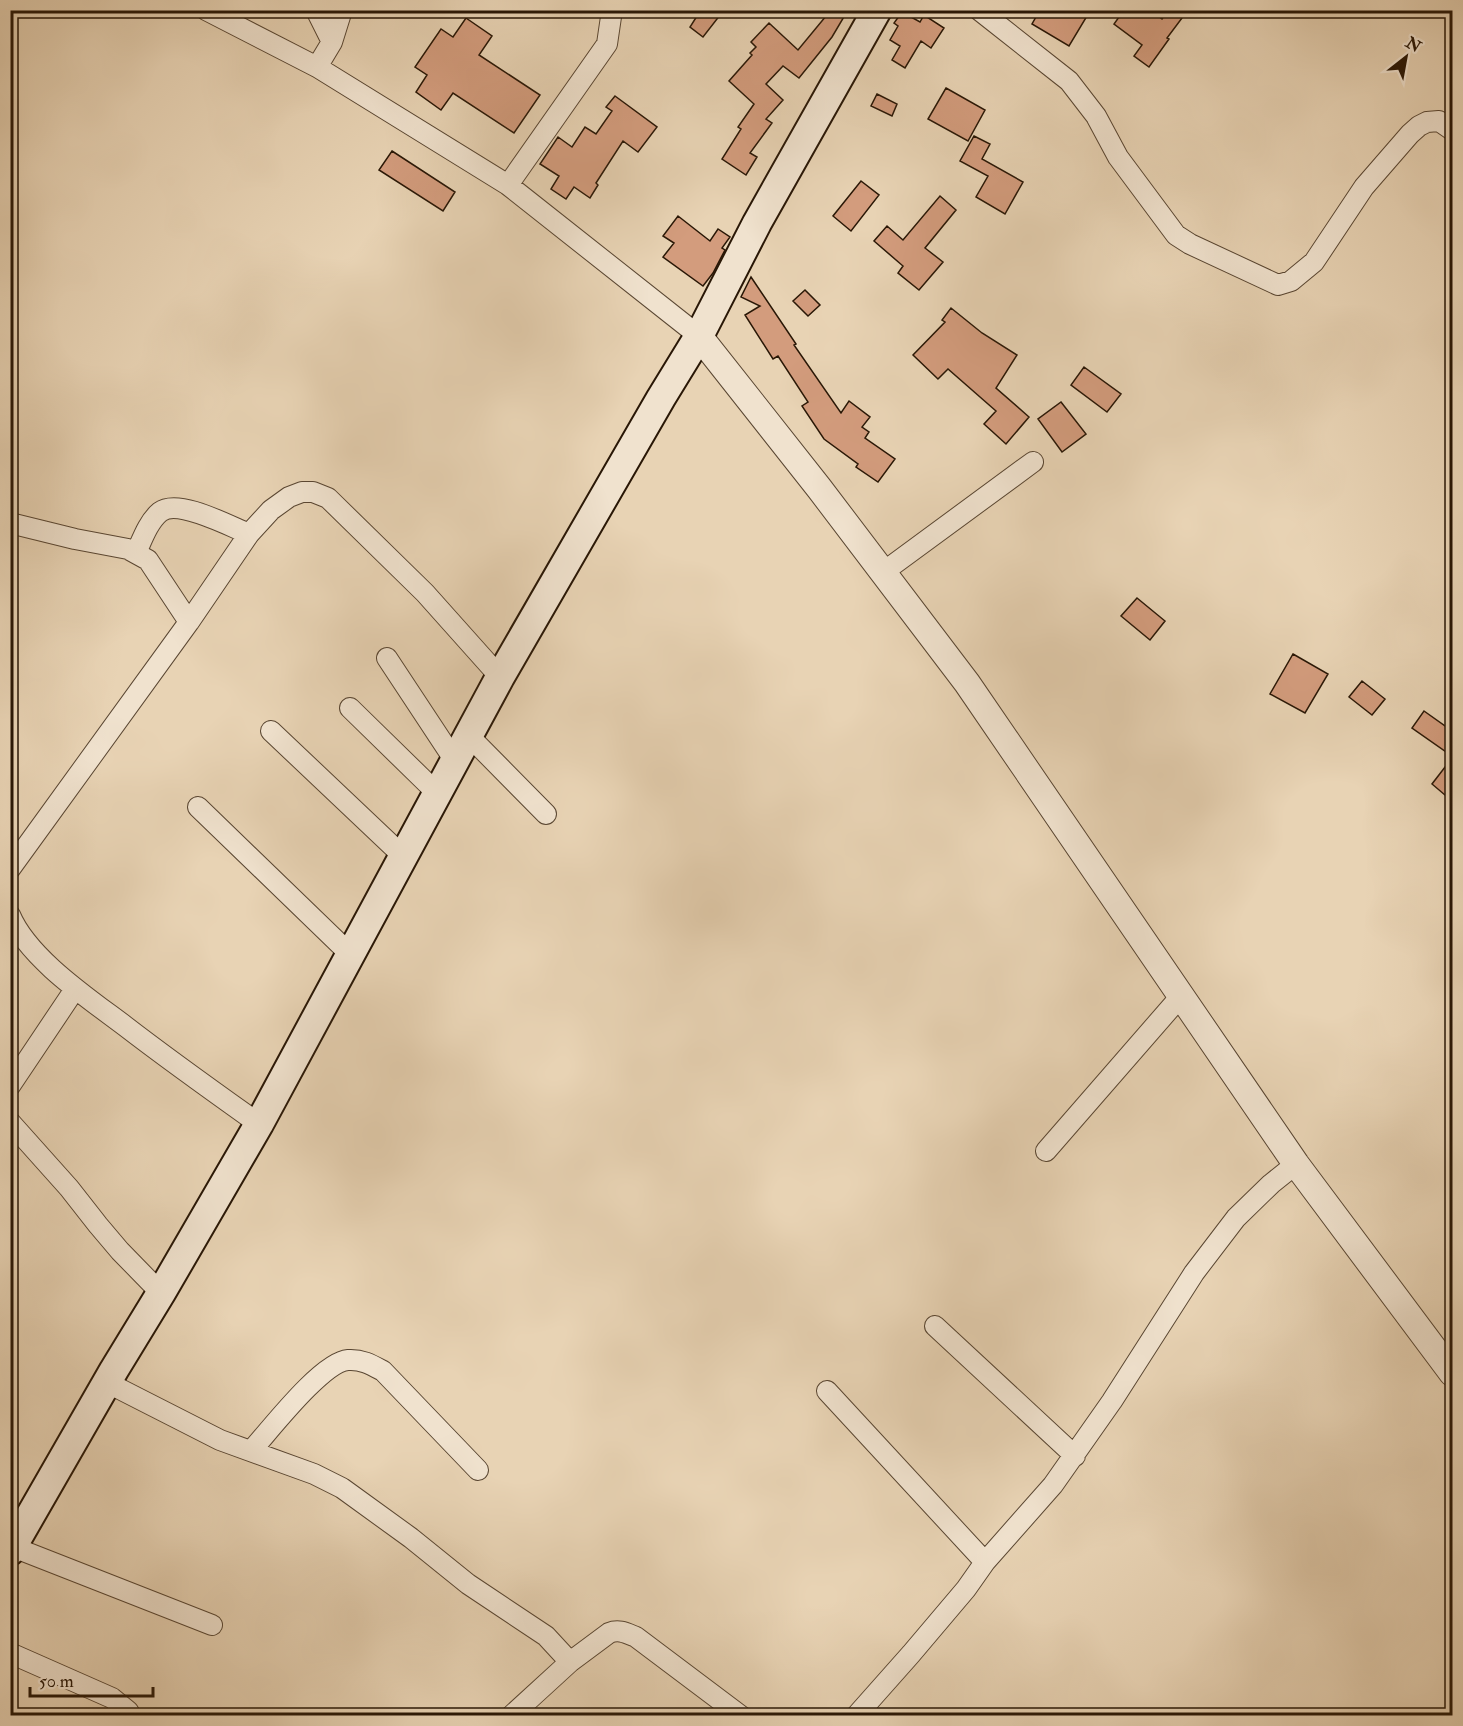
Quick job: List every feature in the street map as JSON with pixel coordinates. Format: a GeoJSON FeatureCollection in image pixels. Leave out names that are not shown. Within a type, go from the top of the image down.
{"type":"FeatureCollection","features":[{"type":"Feature","properties":{"kind":"main road"},"geometry":{"type":"LineString","coordinates":[[12,1549],[259,1124],[500,677],[699,336],[757,223],[877,10]]}},
{"type":"Feature","properties":{"kind":"street"},"geometry":{"type":"LineString","coordinates":[[206,10],[317,67],[508,186],[699,336],[819,488],[967,683],[1180,998],[1296,1164],[1452,1373]]}},
{"type":"Feature","properties":{"kind":"street"},"geometry":{"type":"LineString","coordinates":[[316,10],[332,42]]}},
{"type":"Feature","properties":{"kind":"street"},"geometry":{"type":"LineString","coordinates":[[317,67],[332,42],[342,10]]}},
{"type":"Feature","properties":{"kind":"street"},"geometry":{"type":"LineString","coordinates":[[508,186],[607,44],[612,10]]}},
{"type":"Feature","properties":{"kind":"street"},"geometry":{"type":"LineString","coordinates":[[979,10],[1070,81],[1096,116],[1118,157],[1176,235],[1190,244],[1278,285],[1291,281],[1314,262],[1364,187],[1410,134],[1427,122],[1439,121],[1452,130]]}},
{"type":"Feature","properties":{"kind":"street"},"geometry":{"type":"LineString","coordinates":[[882,573],[1033,462]]}},
{"type":"Feature","properties":{"kind":"street"},"geometry":{"type":"LineString","coordinates":[[10,869],[189,622],[249,534],[271,510],[289,497],[302,492],[313,492],[328,498],[425,593],[500,677]]}},
{"type":"Feature","properties":{"kind":"street"},"geometry":{"type":"LineString","coordinates":[[136,553],[152,521],[161,511],[168,508],[185,508],[249,534]]}},
{"type":"Feature","properties":{"kind":"street"},"geometry":{"type":"LineString","coordinates":[[10,523],[129,549],[148,560],[189,622]]}},
{"type":"Feature","properties":{"kind":"street"},"geometry":{"type":"LineString","coordinates":[[387,658],[455,761]]}},
{"type":"Feature","properties":{"kind":"street"},"geometry":{"type":"LineString","coordinates":[[350,708],[436,793]]}},
{"type":"Feature","properties":{"kind":"street"},"geometry":{"type":"LineString","coordinates":[[271,731],[404,857]]}},
{"type":"Feature","properties":{"kind":"street"},"geometry":{"type":"LineString","coordinates":[[469,736],[546,814]]}},
{"type":"Feature","properties":{"kind":"street"},"geometry":{"type":"LineString","coordinates":[[198,807],[350,954]]}},
{"type":"Feature","properties":{"kind":"street"},"geometry":{"type":"LineString","coordinates":[[10,915],[17,939],[75,989],[259,1124]]}},
{"type":"Feature","properties":{"kind":"street"},"geometry":{"type":"LineString","coordinates":[[10,1086],[75,989]]}},
{"type":"Feature","properties":{"kind":"street"},"geometry":{"type":"LineString","coordinates":[[1046,1151],[1180,998]]}},
{"type":"Feature","properties":{"kind":"street"},"geometry":{"type":"LineString","coordinates":[[10,1122],[69,1188],[120,1251],[161,1293]]}},
{"type":"Feature","properties":{"kind":"street"},"geometry":{"type":"LineString","coordinates":[[856,1716],[1053,1485],[1112,1401],[1194,1274],[1236,1218],[1271,1184],[1296,1164]]}},
{"type":"Feature","properties":{"kind":"street"},"geometry":{"type":"LineString","coordinates":[[935,1326],[1075,1456]]}},
{"type":"Feature","properties":{"kind":"street"},"geometry":{"type":"LineString","coordinates":[[251,1451],[312,1384],[334,1365],[347,1360],[363,1361],[383,1371],[478,1470]]}},
{"type":"Feature","properties":{"kind":"street"},"geometry":{"type":"LineString","coordinates":[[108,1383],[220,1440],[314,1474],[342,1488],[411,1538],[468,1584],[546,1636],[570,1662]]}},
{"type":"Feature","properties":{"kind":"street"},"geometry":{"type":"LineString","coordinates":[[828,1391],[985,1562]]}},
{"type":"Feature","properties":{"kind":"street"},"geometry":{"type":"LineString","coordinates":[[12,1549],[212,1625]]}},
{"type":"Feature","properties":{"kind":"street"},"geometry":{"type":"LineString","coordinates":[[511,1716],[570,1662],[615,1631],[636,1637],[741,1716]]}},
{"type":"Feature","properties":{"kind":"street"},"geometry":{"type":"LineString","coordinates":[[10,1653],[112,1698],[128,1710],[130,1716]]}},
{"type":"Feature","properties":{"kind":"building"},"geometry":{"type":"Polygon","coordinates":[[[703,10],[724,10],[703,37],[690,27],[703,10]]]}},
{"type":"Feature","properties":{"kind":"building"},"geometry":{"type":"Polygon","coordinates":[[[831,10],[848,10],[832,37],[799,78],[783,66],[766,84],[783,100],[766,119],[772,123],[750,153],[757,157],[746,175],[722,159],[741,129],[738,127],[754,104],[729,81],[752,55],[750,53],[756,47],[751,42],[769,23],[798,50],[831,10]]]}},
{"type":"Feature","properties":{"kind":"building"},"geometry":{"type":"Polygon","coordinates":[[[1040,10],[1077,10],[1087,16],[1069,46],[1032,24],[1040,10]]]}},
{"type":"Feature","properties":{"kind":"building"},"geometry":{"type":"Polygon","coordinates":[[[1124,10],[1150,10],[1162,19],[1168,10],[1188,10],[1149,67],[1134,56],[1142,45],[1114,24],[1124,10]]]}},
{"type":"Feature","properties":{"kind":"building"},"geometry":{"type":"Polygon","coordinates":[[[902,12],[920,22],[924,15],[944,28],[931,48],[921,41],[905,68],[892,60],[900,46],[890,40],[898,26],[894,23],[902,12]]]}},
{"type":"Feature","properties":{"kind":"building"},"geometry":{"type":"Polygon","coordinates":[[[466,18],[492,36],[479,55],[540,95],[514,133],[453,93],[441,110],[416,92],[427,75],[415,67],[441,29],[453,37],[466,18]]]}},
{"type":"Feature","properties":{"kind":"building"},"geometry":{"type":"Polygon","coordinates":[[[946,88],[985,110],[968,141],[928,119],[946,88]]]}},
{"type":"Feature","properties":{"kind":"building"},"geometry":{"type":"Polygon","coordinates":[[[877,94],[897,104],[892,116],[871,106],[877,94]]]}},
{"type":"Feature","properties":{"kind":"building"},"geometry":{"type":"Polygon","coordinates":[[[615,96],[657,127],[638,152],[623,141],[596,183],[598,185],[590,198],[574,187],[566,199],[551,189],[559,176],[540,164],[558,137],[572,147],[585,127],[596,134],[612,111],[606,107],[615,96]]]}},
{"type":"Feature","properties":{"kind":"building"},"geometry":{"type":"Polygon","coordinates":[[[974,136],[990,144],[982,159],[1023,182],[1005,214],[976,197],[988,176],[960,161],[974,136]]]}},
{"type":"Feature","properties":{"kind":"building"},"geometry":{"type":"Polygon","coordinates":[[[392,151],[455,192],[443,211],[379,170],[392,151]]]}},
{"type":"Feature","properties":{"kind":"building"},"geometry":{"type":"Polygon","coordinates":[[[861,181],[879,195],[851,231],[833,216],[861,181]]]}},
{"type":"Feature","properties":{"kind":"building"},"geometry":{"type":"Polygon","coordinates":[[[940,196],[956,210],[925,248],[943,262],[919,290],[898,273],[903,266],[874,241],[887,226],[903,240],[940,196]]]}},
{"type":"Feature","properties":{"kind":"building"},"geometry":{"type":"Polygon","coordinates":[[[678,216],[710,241],[718,229],[730,237],[722,248],[725,250],[713,273],[703,286],[663,257],[674,243],[663,236],[678,216]]]}},
{"type":"Feature","properties":{"kind":"building"},"geometry":{"type":"Polygon","coordinates":[[[751,277],[841,413],[849,401],[870,417],[862,427],[869,432],[865,438],[895,459],[878,482],[856,467],[858,464],[824,439],[802,406],[808,402],[778,356],[773,359],[745,315],[760,306],[741,297],[751,277]]]}},
{"type":"Feature","properties":{"kind":"building"},"geometry":{"type":"Polygon","coordinates":[[[805,290],[820,305],[808,316],[793,301],[805,290]]]}},
{"type":"Feature","properties":{"kind":"building"},"geometry":{"type":"Polygon","coordinates":[[[951,308],[982,333],[1017,355],[996,388],[1029,417],[1006,444],[984,424],[996,411],[948,369],[938,379],[913,355],[945,322],[942,320],[951,308]]]}},
{"type":"Feature","properties":{"kind":"building"},"geometry":{"type":"Polygon","coordinates":[[[1084,367],[1121,394],[1107,412],[1071,385],[1084,367]]]}},
{"type":"Feature","properties":{"kind":"building"},"geometry":{"type":"Polygon","coordinates":[[[1061,402],[1086,434],[1062,452],[1038,419],[1061,402]]]}},
{"type":"Feature","properties":{"kind":"building"},"geometry":{"type":"Polygon","coordinates":[[[1137,598],[1165,621],[1150,640],[1121,616],[1137,598]]]}},
{"type":"Feature","properties":{"kind":"building"},"geometry":{"type":"Polygon","coordinates":[[[1293,654],[1328,674],[1305,713],[1270,694],[1293,654]]]}},
{"type":"Feature","properties":{"kind":"building"},"geometry":{"type":"Polygon","coordinates":[[[1362,681],[1385,699],[1372,715],[1349,697],[1362,681]]]}},
{"type":"Feature","properties":{"kind":"building"},"geometry":{"type":"Polygon","coordinates":[[[1424,711],[1452,731],[1452,756],[1412,728],[1424,711]]]}},
{"type":"Feature","properties":{"kind":"building"},"geometry":{"type":"Polygon","coordinates":[[[1452,758],[1452,801],[1432,784],[1452,758]]]}}]}
